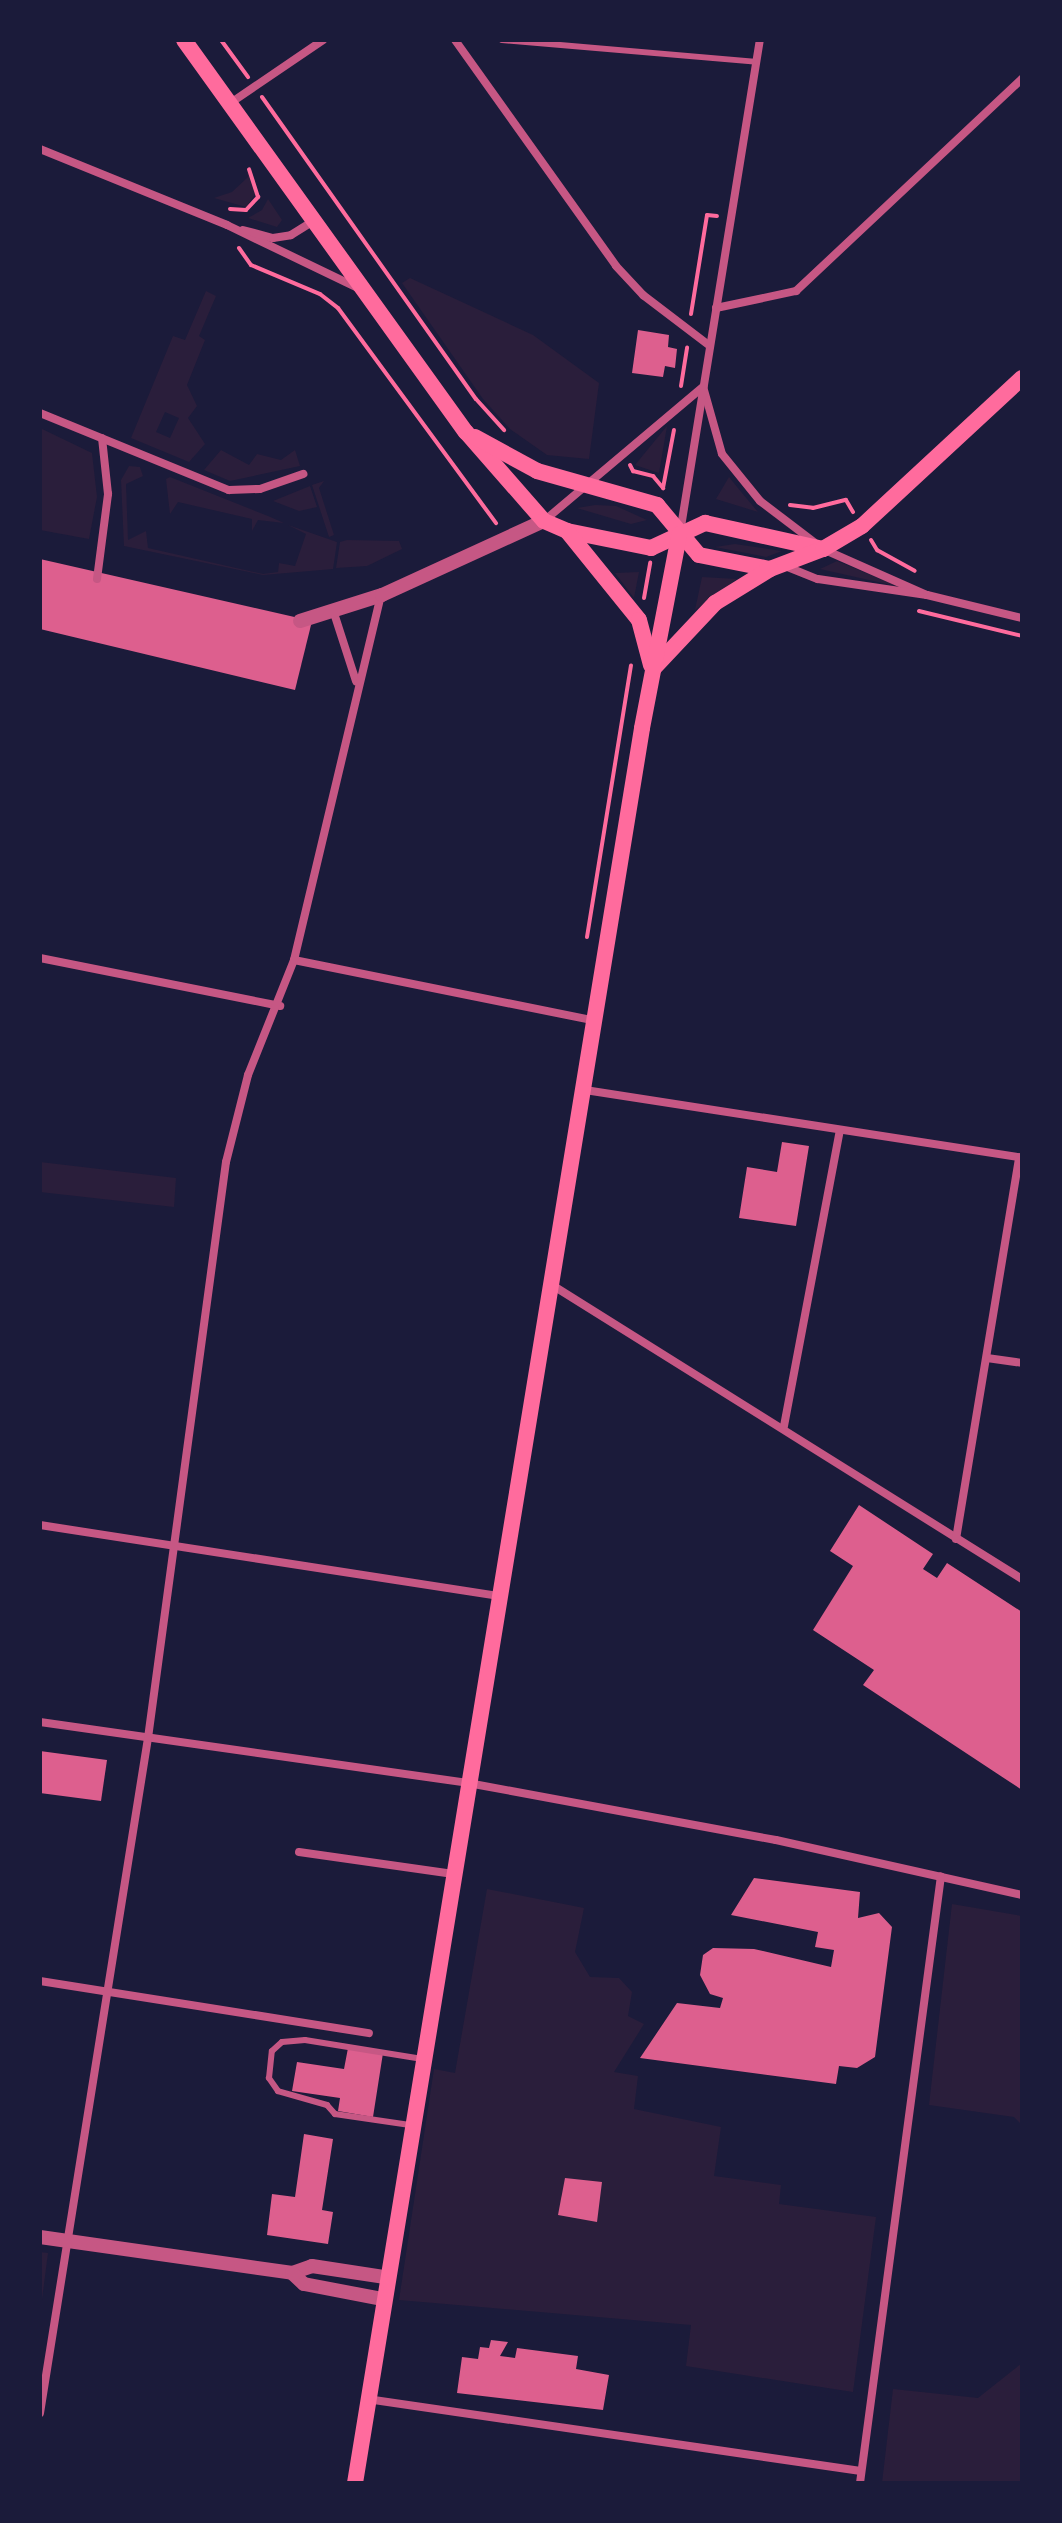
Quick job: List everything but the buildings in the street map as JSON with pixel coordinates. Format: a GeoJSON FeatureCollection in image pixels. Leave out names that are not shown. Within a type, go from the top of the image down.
{"type":"FeatureCollection","features":[{"type":"Feature","properties":{"kind":"main road"},"geometry":{"type":"LineString","coordinates":[[184,40],[466,432],[544,521],[567,531],[651,548],[705,523],[823,549]]}},
{"type":"Feature","properties":{"kind":"main road"},"geometry":{"type":"LineString","coordinates":[[652,670],[715,603],[862,526],[1022,378]]}},
{"type":"Feature","properties":{"kind":"main road"},"geometry":{"type":"LineString","coordinates":[[466,432],[537,471],[657,505],[679,535],[699,555],[778,568]]}},
{"type":"Feature","properties":{"kind":"main road"},"geometry":{"type":"LineString","coordinates":[[567,531],[639,620],[652,670]]}},
{"type":"Feature","properties":{"kind":"main road"},"geometry":{"type":"LineString","coordinates":[[355,2483],[385,2277],[597,1021],[652,670],[679,535]]}},
{"type":"Feature","properties":{"kind":"street"},"geometry":{"type":"LineString","coordinates":[[229,104],[323,40]]}},
{"type":"Feature","properties":{"kind":"street"},"geometry":{"type":"LineString","coordinates":[[455,40],[616,266],[643,295],[710,346]]}},
{"type":"Feature","properties":{"kind":"street"},"geometry":{"type":"LineString","coordinates":[[679,535],[688,495],[760,40]]}},
{"type":"Feature","properties":{"kind":"street"},"geometry":{"type":"LineString","coordinates":[[716,308],[796,291],[1022,79]]}},
{"type":"Feature","properties":{"kind":"street"},"geometry":{"type":"LineString","coordinates":[[40,149],[227,225],[362,290]]}},
{"type":"Feature","properties":{"kind":"street"},"geometry":{"type":"LineString","coordinates":[[227,225],[273,238],[291,235],[312,222]]}},
{"type":"Feature","properties":{"kind":"street"},"geometry":{"type":"LineString","coordinates":[[300,621],[382,595],[544,521],[703,387]]}},
{"type":"Feature","properties":{"kind":"street"},"geometry":{"type":"LineString","coordinates":[[703,387],[722,454],[770,511],[823,549],[927,595]]}},
{"type":"Feature","properties":{"kind":"street"},"geometry":{"type":"LineString","coordinates":[[40,413],[229,490],[260,489],[303,474]]}},
{"type":"Feature","properties":{"kind":"street"},"geometry":{"type":"LineString","coordinates":[[97,579],[108,494],[102,438]]}},
{"type":"Feature","properties":{"kind":"street"},"geometry":{"type":"LineString","coordinates":[[778,568],[818,579],[927,595],[1022,618]]}},
{"type":"Feature","properties":{"kind":"street"},"geometry":{"type":"LineString","coordinates":[[40,2413],[148,1738],[226,1162],[248,1075],[280,1006],[294,960],[357,682],[382,595]]}},
{"type":"Feature","properties":{"kind":"street"},"geometry":{"type":"LineString","coordinates":[[333,610],[357,682]]}},
{"type":"Feature","properties":{"kind":"street"},"geometry":{"type":"LineString","coordinates":[[40,958],[280,1006]]}},
{"type":"Feature","properties":{"kind":"street"},"geometry":{"type":"LineString","coordinates":[[294,960],[597,1021]]}},
{"type":"Feature","properties":{"kind":"street"},"geometry":{"type":"LineString","coordinates":[[585,1090],[1020,1158],[956,1539]]}},
{"type":"Feature","properties":{"kind":"street"},"geometry":{"type":"LineString","coordinates":[[784,1426],[840,1130]]}},
{"type":"Feature","properties":{"kind":"street"},"geometry":{"type":"LineString","coordinates":[[552,1285],[784,1426],[1022,1579]]}},
{"type":"Feature","properties":{"kind":"street"},"geometry":{"type":"LineString","coordinates":[[987,1358],[1022,1363]]}},
{"type":"Feature","properties":{"kind":"street"},"geometry":{"type":"LineString","coordinates":[[40,1525],[176,1542],[500,1596]]}},
{"type":"Feature","properties":{"kind":"street"},"geometry":{"type":"LineString","coordinates":[[40,1722],[468,1783],[941,1876],[1022,1895]]}},
{"type":"Feature","properties":{"kind":"street"},"geometry":{"type":"LineString","coordinates":[[299,1852],[453,1874]]}},
{"type":"Feature","properties":{"kind":"street"},"geometry":{"type":"LineString","coordinates":[[860,2483],[941,1876]]}},
{"type":"Feature","properties":{"kind":"street"},"geometry":{"type":"LineString","coordinates":[[40,1981],[369,2033]]}},
{"type":"Feature","properties":{"kind":"street"},"geometry":{"type":"LineString","coordinates":[[40,2237],[292,2273],[312,2266],[385,2277]]}},
{"type":"Feature","properties":{"kind":"street"},"geometry":{"type":"LineString","coordinates":[[292,2273],[304,2284],[382,2299]]}},
{"type":"Feature","properties":{"kind":"street"},"geometry":{"type":"LineString","coordinates":[[367,2399],[861,2471]]}},
{"type":"Feature","properties":{"kind":"lane"},"geometry":{"type":"LineString","coordinates":[[502,40],[757,62]]}},
{"type":"Feature","properties":{"kind":"lane"},"geometry":{"type":"LineString","coordinates":[[411,2125],[335,2114],[327,2105],[278,2091],[269,2078],[272,2051],[282,2042],[305,2040],[422,2059]]}},
{"type":"Feature","properties":{"kind":"path"},"geometry":{"type":"LineString","coordinates":[[221,40],[476,399],[506,432]]}},
{"type":"Feature","properties":{"kind":"path"},"geometry":{"type":"LineString","coordinates":[[208,217],[215,202],[239,211],[255,203],[259,189],[249,169]]}},
{"type":"Feature","properties":{"kind":"path"},"geometry":{"type":"LineString","coordinates":[[663,488],[707,215]]}},
{"type":"Feature","properties":{"kind":"path"},"geometry":{"type":"LineString","coordinates":[[235,244],[251,265],[320,294],[338,308],[496,523]]}},
{"type":"Feature","properties":{"kind":"path"},"geometry":{"type":"LineString","coordinates":[[625,454],[633,471],[653,476],[663,488],[688,495]]}},
{"type":"Feature","properties":{"kind":"path"},"geometry":{"type":"LineString","coordinates":[[770,511],[846,500],[877,550],[917,573]]}},
{"type":"Feature","properties":{"kind":"shaded area"},"geometry":{"type":"Polygon","coordinates":[[[247,170],[257,192],[246,207],[214,198],[232,192],[248,177],[247,170]]]}},
{"type":"Feature","properties":{"kind":"shaded area"},"geometry":{"type":"Polygon","coordinates":[[[268,199],[282,220],[277,227],[248,218],[262,210],[268,199]]]}},
{"type":"Feature","properties":{"kind":"shaded area"},"geometry":{"type":"Polygon","coordinates":[[[410,278],[533,335],[599,383],[589,459],[547,455],[510,429],[483,399],[402,283],[410,278]]]}},
{"type":"Feature","properties":{"kind":"shaded area"},"geometry":{"type":"Polygon","coordinates":[[[206,291],[216,296],[199,336],[205,340],[187,385],[197,406],[188,418],[205,444],[189,462],[131,438],[173,336],[185,340],[206,291]],[[165,412],[156,432],[170,438],[179,418],[165,412]]]}},
{"type":"Feature","properties":{"kind":"shaded area"},"geometry":{"type":"Polygon","coordinates":[[[667,426],[659,473],[635,465],[667,426]]]}},
{"type":"Feature","properties":{"kind":"shaded area"},"geometry":{"type":"Polygon","coordinates":[[[40,428],[92,453],[97,497],[89,539],[40,530],[40,428]]]}},
{"type":"Feature","properties":{"kind":"shaded area"},"geometry":{"type":"Polygon","coordinates":[[[221,450],[249,465],[257,454],[281,460],[295,450],[300,466],[230,481],[204,470],[221,450]]]}},
{"type":"Feature","properties":{"kind":"shaded area"},"geometry":{"type":"Polygon","coordinates":[[[129,466],[140,467],[143,476],[126,484],[128,540],[146,531],[148,548],[263,574],[278,572],[279,563],[295,566],[306,534],[288,525],[337,542],[333,569],[263,575],[124,546],[121,480],[129,466]]]}},
{"type":"Feature","properties":{"kind":"shaded area"},"geometry":{"type":"Polygon","coordinates":[[[170,477],[284,523],[258,520],[252,531],[252,519],[178,502],[170,514],[166,479],[170,477]]]}},
{"type":"Feature","properties":{"kind":"shaded area"},"geometry":{"type":"Polygon","coordinates":[[[729,477],[742,493],[758,512],[716,499],[729,477]]]}},
{"type":"Feature","properties":{"kind":"shaded area"},"geometry":{"type":"Polygon","coordinates":[[[324,481],[319,488],[334,535],[329,537],[312,485],[324,481]]]}},
{"type":"Feature","properties":{"kind":"shaded area"},"geometry":{"type":"Polygon","coordinates":[[[310,486],[317,507],[299,511],[273,501],[310,486]]]}},
{"type":"Feature","properties":{"kind":"shaded area"},"geometry":{"type":"Polygon","coordinates":[[[616,506],[647,520],[631,524],[577,508],[616,506]]]}},
{"type":"Feature","properties":{"kind":"shaded area"},"geometry":{"type":"Polygon","coordinates":[[[399,541],[402,549],[367,566],[336,568],[340,542],[399,541]]]}},
{"type":"Feature","properties":{"kind":"shaded area"},"geometry":{"type":"Polygon","coordinates":[[[735,544],[782,551],[766,557],[715,547],[735,544]]]}},
{"type":"Feature","properties":{"kind":"shaded area"},"geometry":{"type":"Polygon","coordinates":[[[837,561],[900,587],[820,569],[837,561]]]}},
{"type":"Feature","properties":{"kind":"shaded area"},"geometry":{"type":"Polygon","coordinates":[[[639,572],[634,598],[615,573],[639,572]]]}},
{"type":"Feature","properties":{"kind":"shaded area"},"geometry":{"type":"Polygon","coordinates":[[[702,577],[737,579],[695,610],[702,577]]]}},
{"type":"Feature","properties":{"kind":"shaded area"},"geometry":{"type":"Polygon","coordinates":[[[40,1162],[176,1178],[174,1207],[40,1192],[40,1162]]]}},
{"type":"Feature","properties":{"kind":"shaded area"},"geometry":{"type":"Polygon","coordinates":[[[487,1889],[584,1908],[575,1952],[590,1977],[619,1978],[632,1992],[628,2016],[644,2024],[614,2072],[638,2076],[634,2109],[721,2127],[714,2176],[781,2185],[779,2204],[876,2217],[853,2392],[686,2366],[691,2325],[399,2300],[434,2069],[455,2073],[487,1889]]]}},
{"type":"Feature","properties":{"kind":"shaded area"},"geometry":{"type":"Polygon","coordinates":[[[952,1904],[1022,1916],[1022,2125],[1014,2117],[929,2105],[952,1904]]]}},
{"type":"Feature","properties":{"kind":"shaded area"},"geometry":{"type":"Polygon","coordinates":[[[40,2252],[48,2253],[40,2315],[40,2252]]]}},
{"type":"Feature","properties":{"kind":"shaded area"},"geometry":{"type":"Polygon","coordinates":[[[1022,2363],[1022,2483],[882,2483],[893,2389],[978,2398],[1022,2363]]]}}]}
